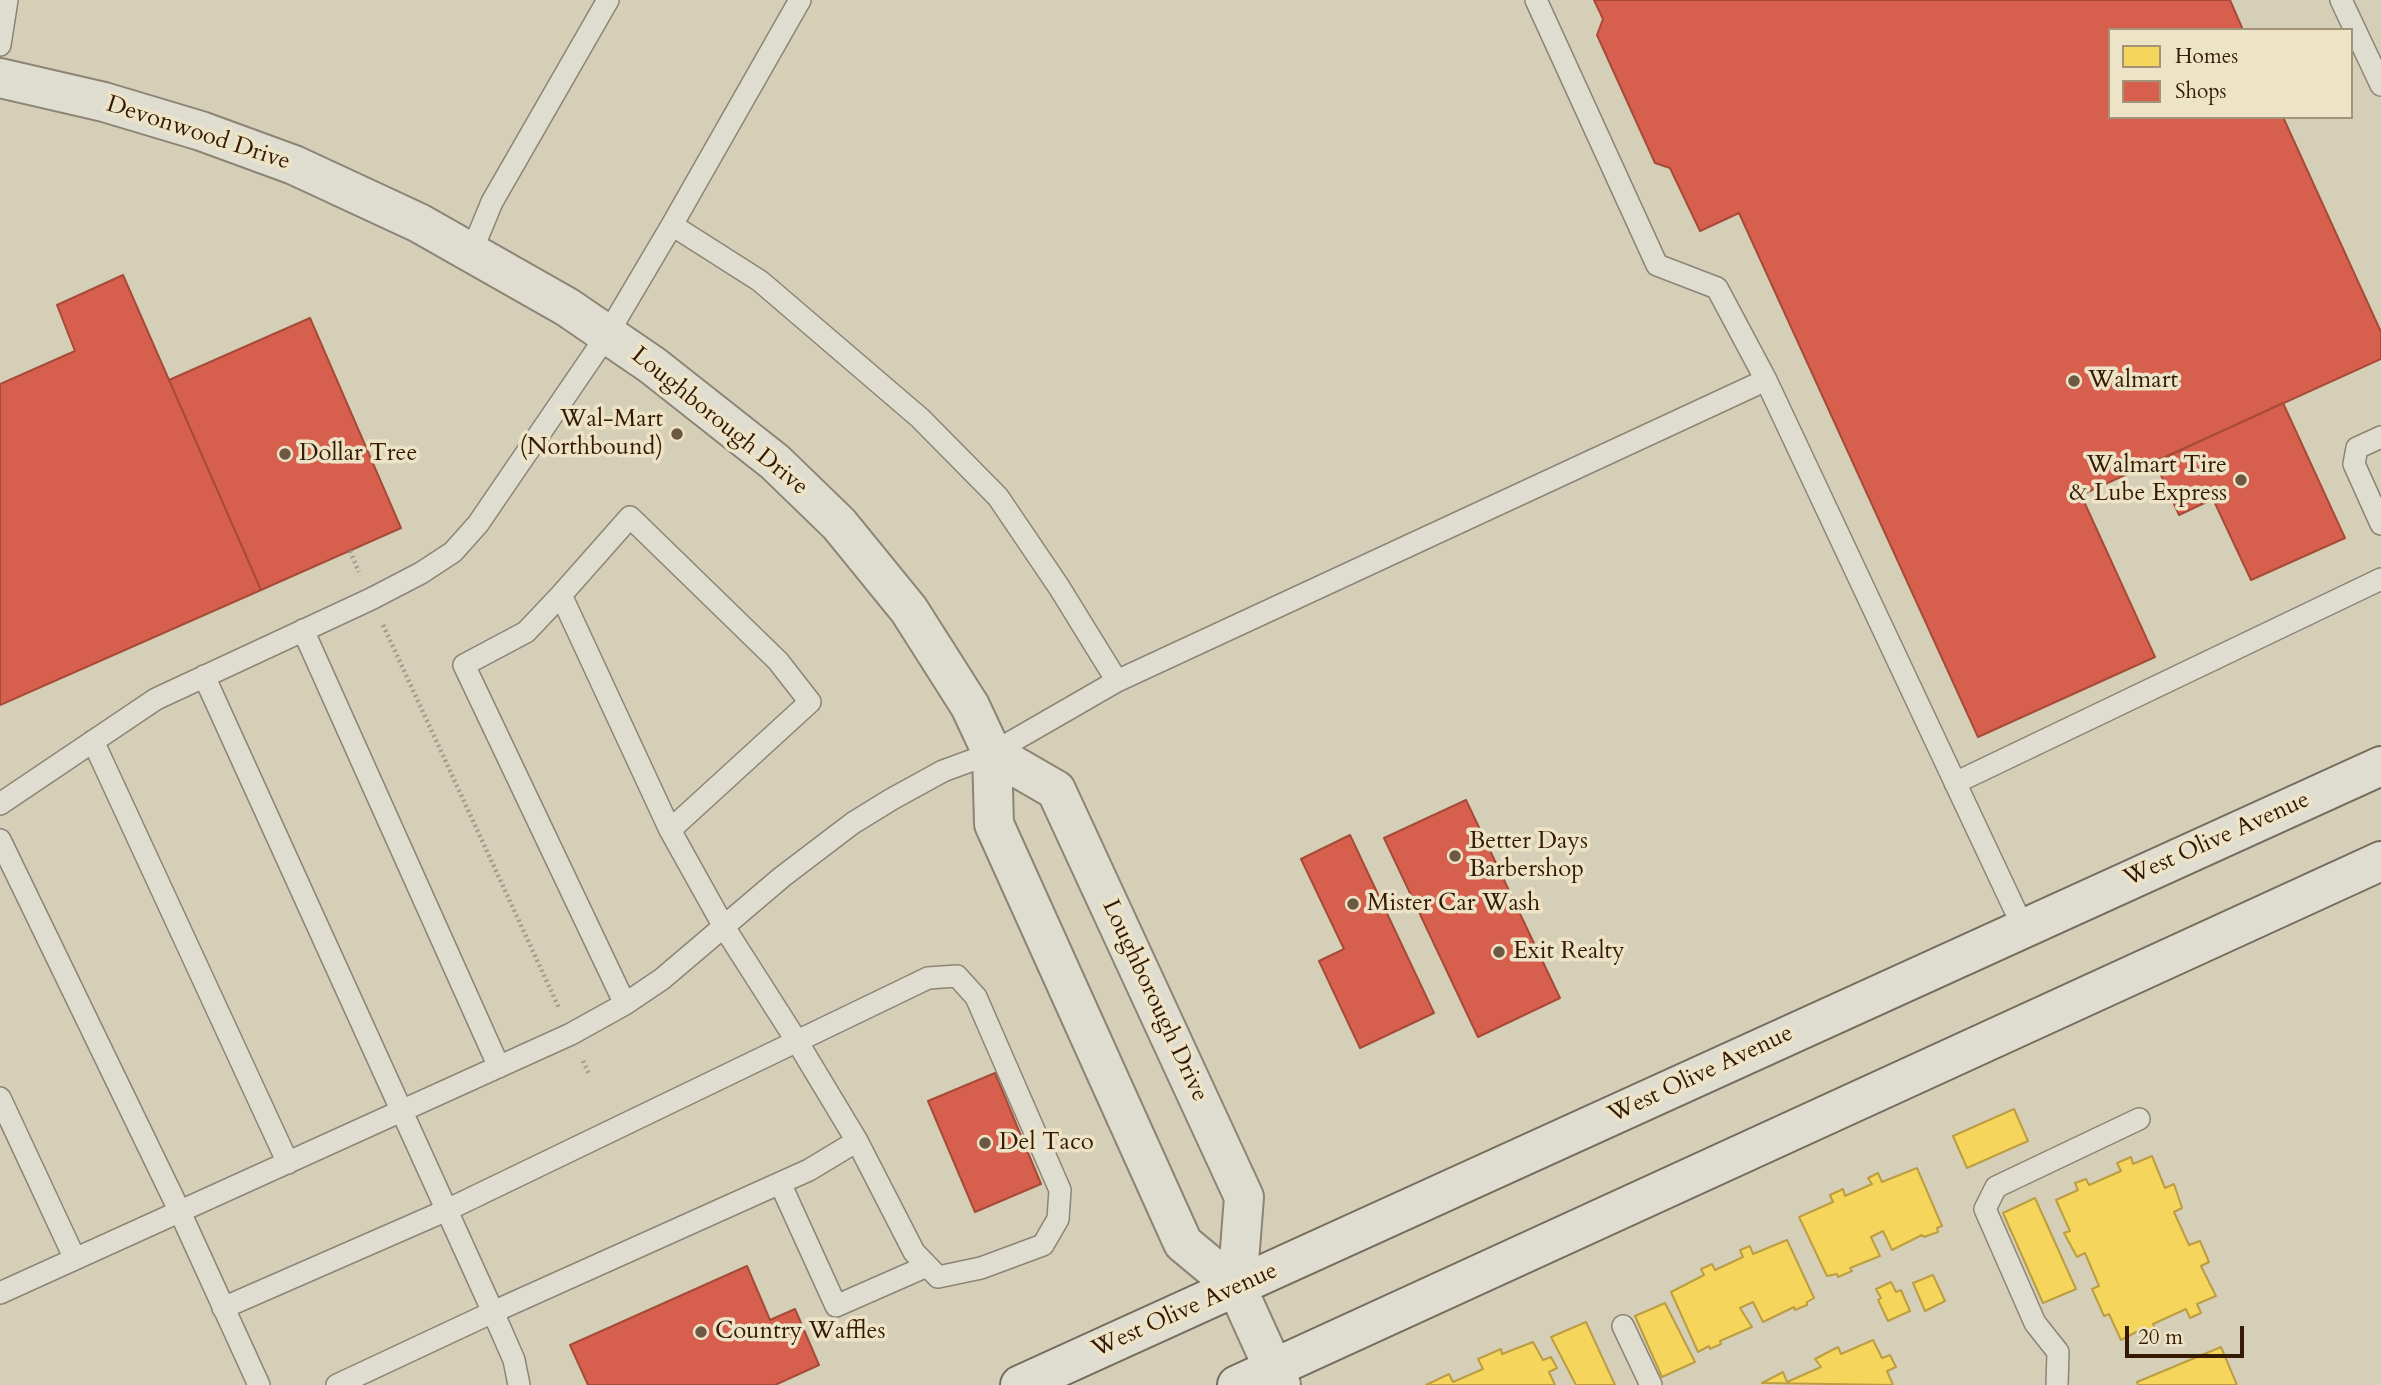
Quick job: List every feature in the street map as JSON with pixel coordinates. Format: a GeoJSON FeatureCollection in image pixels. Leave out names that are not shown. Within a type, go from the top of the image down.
{"type":"FeatureCollection","features":[{"type":"Feature","properties":{"kind":"main road","name":"Devonwood Drive"},"geometry":{"type":"LineString","coordinates":[[0,78],[104,102],[201,131],[294,166],[390,210]]}},
{"type":"Feature","properties":{"kind":"main road","name":"Loughborough Drive"},"geometry":{"type":"LineString","coordinates":[[390,210],[567,307],[652,365],[775,462],[839,524],[909,610],[970,706],[992,753],[994,824],[1183,1242],[1237,1288],[1277,1377]]}},
{"type":"Feature","properties":{"kind":"main road","name":"Loughborough Drive"},"geometry":{"type":"LineString","coordinates":[[992,753],[1056,790],[1233,1172],[1244,1197],[1237,1288]]}},
{"type":"Feature","properties":{"kind":"main road","name":"West Olive Avenue"},"geometry":{"type":"LineString","coordinates":[[1020,1385],[2381,766]]}},
{"type":"Feature","properties":{"kind":"main road"},"geometry":{"type":"LineString","coordinates":[[1237,1385],[1277,1377],[2381,861]]}},
{"type":"Feature","properties":{"kind":"lane"},"geometry":{"type":"LineString","coordinates":[[0,45],[7,0]]}},
{"type":"Feature","properties":{"kind":"lane"},"geometry":{"type":"LineString","coordinates":[[471,253],[492,202],[608,0]]}},
{"type":"Feature","properties":{"kind":"lane"},"geometry":{"type":"LineString","coordinates":[[0,804],[156,699],[371,599],[421,573],[453,552],[470,533],[607,334],[800,0]]}},
{"type":"Feature","properties":{"kind":"lane"},"geometry":{"type":"LineString","coordinates":[[1536,0],[1657,265],[1717,288],[1766,380],[2023,928]]}},
{"type":"Feature","properties":{"kind":"lane"},"geometry":{"type":"LineString","coordinates":[[2341,0],[2381,85]]}},
{"type":"Feature","properties":{"kind":"lane"},"geometry":{"type":"LineString","coordinates":[[672,225],[760,281],[920,418],[998,497],[1059,587],[1117,681]]}},
{"type":"Feature","properties":{"kind":"lane"},"geometry":{"type":"LineString","coordinates":[[0,1293],[571,1034],[625,1004],[662,979],[782,877],[853,823],[943,771],[992,753],[1117,681],[1766,380]]}},
{"type":"Feature","properties":{"kind":"lane"},"geometry":{"type":"LineString","coordinates":[[2381,437],[2357,448],[2354,464],[2381,524]]}},
{"type":"Feature","properties":{"kind":"lane"},"geometry":{"type":"LineString","coordinates":[[625,1004],[464,666],[526,632],[630,517],[778,661],[810,702],[670,830]]}},
{"type":"Feature","properties":{"kind":"lane"},"geometry":{"type":"LineString","coordinates":[[1955,783],[2381,579]]}},
{"type":"Feature","properties":{"kind":"lane"},"geometry":{"type":"LineString","coordinates":[[223,1308],[447,1210],[798,1043],[928,978],[957,976],[976,997],[1060,1190],[1058,1219],[1043,1245],[981,1268],[938,1277],[914,1252],[857,1142],[798,1043],[724,927],[670,830],[561,595]]}},
{"type":"Feature","properties":{"kind":"lane"},"geometry":{"type":"LineString","coordinates":[[303,630],[499,1067]]}},
{"type":"Feature","properties":{"kind":"lane"},"geometry":{"type":"LineString","coordinates":[[204,677],[493,1312],[514,1360],[519,1385]]}},
{"type":"Feature","properties":{"kind":"lane"},"geometry":{"type":"LineString","coordinates":[[93,741],[288,1163]]}},
{"type":"Feature","properties":{"kind":"lane"},"geometry":{"type":"LineString","coordinates":[[0,840],[180,1212],[259,1385]]}},
{"type":"Feature","properties":{"kind":"lane"},"geometry":{"type":"LineString","coordinates":[[0,1098],[75,1259]]}},
{"type":"Feature","properties":{"kind":"lane"},"geometry":{"type":"LineString","coordinates":[[2057,1385],[2058,1352],[2035,1323],[1985,1209],[1996,1187],[2139,1119]]}},
{"type":"Feature","properties":{"kind":"lane"},"geometry":{"type":"LineString","coordinates":[[337,1385],[809,1170],[857,1142]]}},
{"type":"Feature","properties":{"kind":"lane"},"geometry":{"type":"LineString","coordinates":[[780,1183],[836,1306],[927,1266]]}},
{"type":"Feature","properties":{"kind":"lane"},"geometry":{"type":"LineString","coordinates":[[1623,1326],[1651,1385]]}},
{"type":"Feature","properties":{"kind":"path"},"geometry":{"type":"LineString","coordinates":[[350,551],[589,1074]]}},
{"type":"Feature","properties":{"kind":"building: Homes"},"geometry":{"type":"Polygon","coordinates":[[[2014,1109],[2028,1141],[1967,1168],[1953,1136],[2014,1109]]]}},
{"type":"Feature","properties":{"kind":"building: Homes"},"geometry":{"type":"Polygon","coordinates":[[[2152,1156],[2165,1188],[2174,1184],[2182,1208],[2174,1212],[2189,1245],[2200,1241],[2209,1262],[2201,1266],[2216,1296],[2197,1304],[2201,1313],[2190,1318],[2186,1309],[2153,1324],[2157,1333],[2145,1338],[2142,1329],[2121,1340],[2109,1314],[2104,1316],[2092,1289],[2099,1286],[2085,1253],[2077,1257],[2064,1233],[2070,1231],[2056,1200],[2078,1190],[2075,1183],[2086,1179],[2089,1185],[2121,1171],[2117,1163],[2131,1157],[2133,1164],[2152,1156]]]}},
{"type":"Feature","properties":{"kind":"building: Homes"},"geometry":{"type":"Polygon","coordinates":[[[1917,1168],[1942,1226],[1937,1228],[1938,1232],[1924,1237],[1922,1235],[1892,1250],[1883,1231],[1871,1237],[1880,1256],[1850,1268],[1852,1271],[1838,1277],[1837,1274],[1827,1276],[1799,1217],[1833,1202],[1830,1195],[1843,1189],[1845,1196],[1872,1184],[1868,1178],[1878,1173],[1882,1182],[1917,1168]]]}},
{"type":"Feature","properties":{"kind":"building: Homes"},"geometry":{"type":"Polygon","coordinates":[[[2035,1198],[2076,1289],[2043,1303],[2003,1213],[2035,1198]]]}},
{"type":"Feature","properties":{"kind":"building: Homes"},"geometry":{"type":"Polygon","coordinates":[[[1787,1240],[1814,1298],[1807,1302],[1807,1305],[1795,1310],[1794,1307],[1763,1322],[1753,1302],[1740,1308],[1752,1327],[1720,1341],[1721,1344],[1698,1352],[1671,1292],[1704,1275],[1701,1269],[1712,1264],[1715,1270],[1743,1257],[1740,1250],[1750,1246],[1753,1254],[1787,1240]]]}},
{"type":"Feature","properties":{"kind":"building: Homes"},"geometry":{"type":"Polygon","coordinates":[[[1933,1275],[1945,1301],[1925,1311],[1913,1283],[1933,1275]]]}},
{"type":"Feature","properties":{"kind":"building: Homes"},"geometry":{"type":"Polygon","coordinates":[[[1891,1282],[1896,1292],[1901,1290],[1910,1311],[1888,1321],[1876,1289],[1891,1282]]]}},
{"type":"Feature","properties":{"kind":"building: Homes"},"geometry":{"type":"Polygon","coordinates":[[[1665,1303],[1695,1362],[1662,1377],[1635,1316],[1665,1303]]]}},
{"type":"Feature","properties":{"kind":"building: Homes"},"geometry":{"type":"Polygon","coordinates":[[[1586,1322],[1615,1385],[1576,1385],[1551,1337],[1586,1322]]]}},
{"type":"Feature","properties":{"kind":"building: Homes"},"geometry":{"type":"Polygon","coordinates":[[[1873,1340],[1882,1358],[1890,1355],[1896,1367],[1887,1371],[1893,1385],[1762,1383],[1783,1372],[1787,1382],[1821,1367],[1815,1359],[1838,1347],[1841,1354],[1873,1340]]]}},
{"type":"Feature","properties":{"kind":"building: Homes"},"geometry":{"type":"Polygon","coordinates":[[[1533,1342],[1543,1360],[1551,1357],[1557,1368],[1549,1372],[1555,1385],[1426,1385],[1449,1374],[1453,1382],[1483,1369],[1478,1359],[1501,1349],[1502,1354],[1533,1342]]]}},
{"type":"Feature","properties":{"kind":"building: Homes"},"geometry":{"type":"Polygon","coordinates":[[[2221,1347],[2237,1385],[2138,1385],[2137,1382],[2221,1347]]]}},
{"type":"Feature","properties":{"kind":"building: Shops","name":"Walmart"},"geometry":{"type":"Polygon","coordinates":[[[1594,0],[2230,0],[2242,28],[2108,28],[2108,119],[2284,119],[2381,332],[2381,359],[2081,495],[2155,657],[1978,737],[1739,213],[1700,231],[1670,168],[1655,163],[1597,35],[1603,19],[1594,0]]]}},
{"type":"Feature","properties":{"kind":"building: Shops"},"geometry":{"type":"Polygon","coordinates":[[[123,275],[261,590],[0,705],[0,384],[75,351],[57,305],[123,275]]]}},
{"type":"Feature","properties":{"kind":"building: Shops","name":"Dollar Tree"},"geometry":{"type":"Polygon","coordinates":[[[310,318],[401,528],[261,590],[169,380],[310,318]]]}},
{"type":"Feature","properties":{"kind":"building: Shops","name":"Walmart Tire & Lube Express"},"geometry":{"type":"Polygon","coordinates":[[[2283,403],[2345,538],[2251,580],[2213,499],[2179,515],[2155,462],[2283,403]]]}},
{"type":"Feature","properties":{"kind":"building: Shops"},"geometry":{"type":"Polygon","coordinates":[[[1466,800],[1560,998],[1478,1037],[1384,838],[1466,800]]]}},
{"type":"Feature","properties":{"kind":"building: Shops","name":"Mister Car Wash"},"geometry":{"type":"Polygon","coordinates":[[[1350,835],[1434,1013],[1360,1048],[1319,961],[1344,949],[1301,859],[1350,835]]]}},
{"type":"Feature","properties":{"kind":"building: Shops","name":"Del Taco"},"geometry":{"type":"Polygon","coordinates":[[[995,1073],[1041,1184],[975,1212],[928,1101],[995,1073]]]}},
{"type":"Feature","properties":{"kind":"building: Shops","name":"Country Waffles"},"geometry":{"type":"Polygon","coordinates":[[[747,1266],[770,1320],[795,1309],[819,1365],[775,1385],[588,1385],[570,1345],[747,1266]]]}},
{"type":"Feature","properties":{"kind":"place","name":"Walmart"},"geometry":{"type":"Point","coordinates":[2074,381]}},
{"type":"Feature","properties":{"kind":"place","name":"Wal-Mart (Northbound)"},"geometry":{"type":"Point","coordinates":[677,434]}},
{"type":"Feature","properties":{"kind":"place","name":"Dollar Tree"},"geometry":{"type":"Point","coordinates":[285,454]}},
{"type":"Feature","properties":{"kind":"place","name":"Walmart Tire & Lube Express"},"geometry":{"type":"Point","coordinates":[2241,480]}},
{"type":"Feature","properties":{"kind":"place","name":"Better Days Barbershop"},"geometry":{"type":"Point","coordinates":[1455,856]}},
{"type":"Feature","properties":{"kind":"place","name":"Mister Car Wash"},"geometry":{"type":"Point","coordinates":[1353,904]}},
{"type":"Feature","properties":{"kind":"place","name":"Exit Realty"},"geometry":{"type":"Point","coordinates":[1499,952]}},
{"type":"Feature","properties":{"kind":"place","name":"Del Taco"},"geometry":{"type":"Point","coordinates":[985,1143]}},
{"type":"Feature","properties":{"kind":"place","name":"Country Waffles"},"geometry":{"type":"Point","coordinates":[701,1332]}}]}
